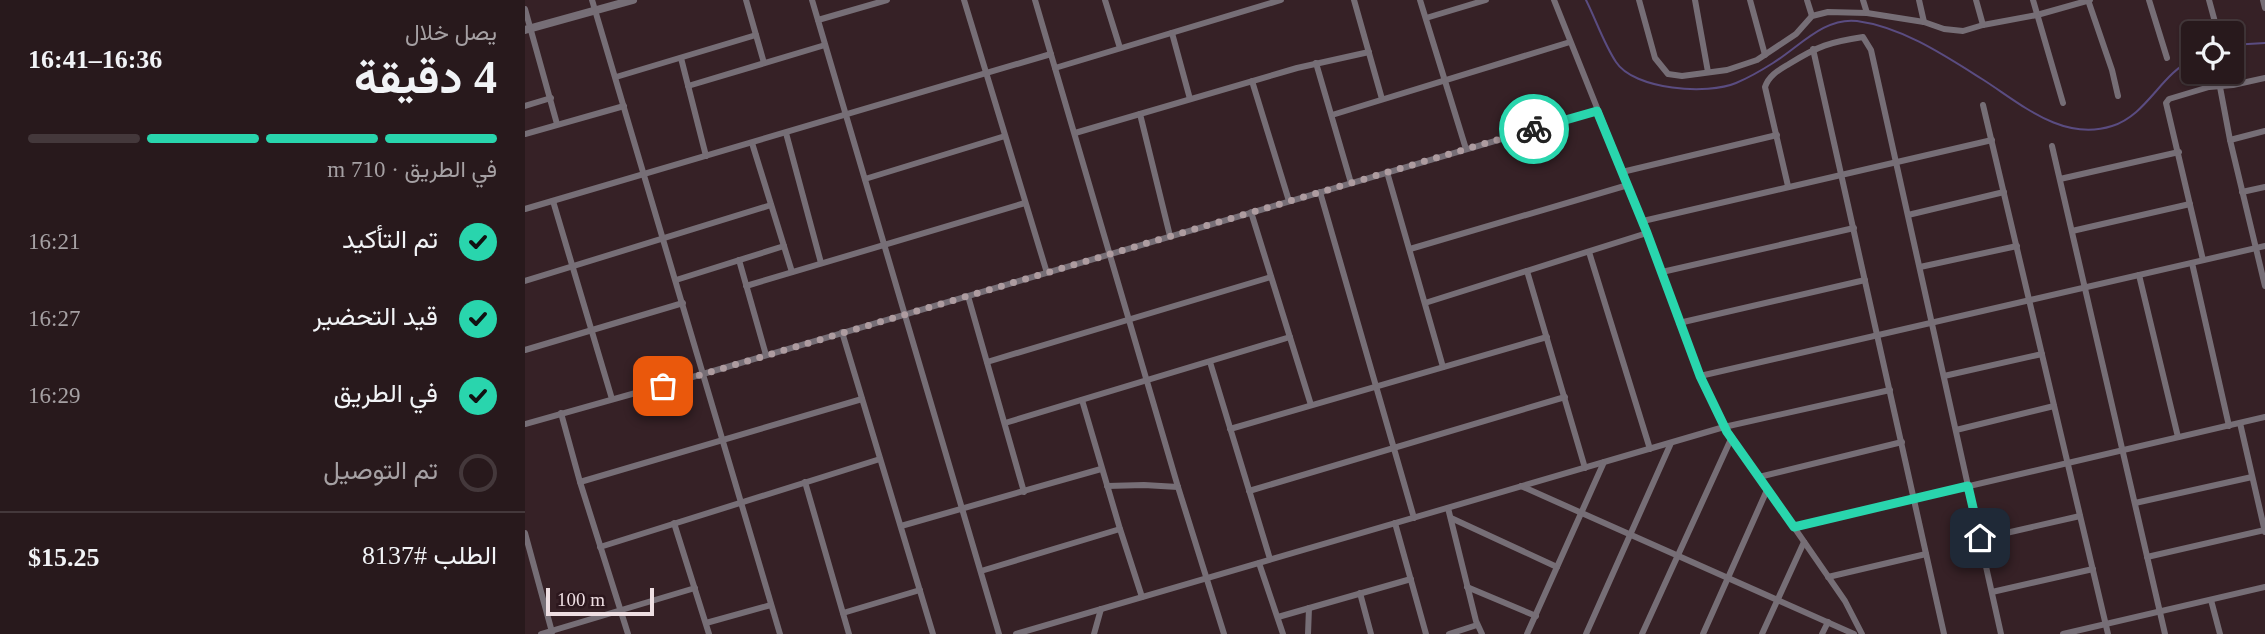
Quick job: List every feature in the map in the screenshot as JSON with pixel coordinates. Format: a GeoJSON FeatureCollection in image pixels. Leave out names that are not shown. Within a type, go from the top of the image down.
{"type":"FeatureCollection","features":[{"type":"Feature","properties":{"kind":"street"},"geometry":{"type":"LineString","coordinates":[[592,0],[780,634]]}},
{"type":"Feature","properties":{"kind":"street"},"geometry":{"type":"LineString","coordinates":[[528,29],[633,0]]}},
{"type":"Feature","properties":{"kind":"street"},"geometry":{"type":"LineString","coordinates":[[746,0],[764,63]]}},
{"type":"Feature","properties":{"kind":"street"},"geometry":{"type":"LineString","coordinates":[[812,0],[999,634]]}},
{"type":"Feature","properties":{"kind":"street"},"geometry":{"type":"LineString","coordinates":[[818,20],[887,0]]}},
{"type":"Feature","properties":{"kind":"street"},"geometry":{"type":"LineString","coordinates":[[964,0],[1047,273]]}},
{"type":"Feature","properties":{"kind":"street"},"geometry":{"type":"LineString","coordinates":[[1035,0],[1224,634]]}},
{"type":"Feature","properties":{"kind":"street"},"geometry":{"type":"LineString","coordinates":[[1105,0],[1120,48]]}},
{"type":"Feature","properties":{"kind":"street"},"geometry":{"type":"LineString","coordinates":[[1055,68],[1281,0]]}},
{"type":"Feature","properties":{"kind":"street"},"geometry":{"type":"LineString","coordinates":[[1354,0],[1382,99]]}},
{"type":"Feature","properties":{"kind":"street"},"geometry":{"type":"LineString","coordinates":[[1420,0],[1466,149]]}},
{"type":"Feature","properties":{"kind":"street"},"geometry":{"type":"LineString","coordinates":[[1426,18],[1486,0]]}},
{"type":"Feature","properties":{"kind":"street"},"geometry":{"type":"LineString","coordinates":[[1554,0],[1643,221],[1700,376],[1724,427],[1845,601],[1862,634]]}},
{"type":"Feature","properties":{"kind":"street"},"geometry":{"type":"LineString","coordinates":[[1639,0],[1655,58],[1668,74],[1682,76],[1727,69],[1765,55],[1796,34],[1812,16],[1828,12],[1867,13],[1963,31],[2037,15],[2089,0],[2118,96]]}},
{"type":"Feature","properties":{"kind":"street"},"geometry":{"type":"LineString","coordinates":[[1695,0],[1708,72]]}},
{"type":"Feature","properties":{"kind":"street"},"geometry":{"type":"LineString","coordinates":[[1749,0],[1765,55]]}},
{"type":"Feature","properties":{"kind":"street"},"geometry":{"type":"LineString","coordinates":[[1807,0],[1812,16]]}},
{"type":"Feature","properties":{"kind":"street"},"geometry":{"type":"LineString","coordinates":[[1863,0],[1867,13]]}},
{"type":"Feature","properties":{"kind":"street"},"geometry":{"type":"LineString","coordinates":[[1919,0],[1924,22]]}},
{"type":"Feature","properties":{"kind":"street"},"geometry":{"type":"LineString","coordinates":[[1976,0],[1983,25]]}},
{"type":"Feature","properties":{"kind":"street"},"geometry":{"type":"LineString","coordinates":[[2033,0],[2063,103]]}},
{"type":"Feature","properties":{"kind":"street"},"geometry":{"type":"LineString","coordinates":[[2149,0],[2167,58]]}},
{"type":"Feature","properties":{"kind":"street"},"geometry":{"type":"LineString","coordinates":[[2209,0],[2215,21]]}},
{"type":"Feature","properties":{"kind":"street"},"geometry":{"type":"LineString","coordinates":[[2263,0],[2265,8]]}},
{"type":"Feature","properties":{"kind":"street"},"geometry":{"type":"LineString","coordinates":[[525,9],[528,29],[557,124]]}},
{"type":"Feature","properties":{"kind":"street"},"geometry":{"type":"LineString","coordinates":[[1172,33],[1190,99]]}},
{"type":"Feature","properties":{"kind":"street"},"geometry":{"type":"LineString","coordinates":[[616,77],[756,35]]}},
{"type":"Feature","properties":{"kind":"street"},"geometry":{"type":"LineString","coordinates":[[1789,186],[1765,87],[1767,81],[1813,49],[1833,42],[1863,37],[1868,41],[1871,50],[2001,634]]}},
{"type":"Feature","properties":{"kind":"street"},"geometry":{"type":"LineString","coordinates":[[1332,115],[1570,42]]}},
{"type":"Feature","properties":{"kind":"street"},"geometry":{"type":"LineString","coordinates":[[688,86],[825,45]]}},
{"type":"Feature","properties":{"kind":"street"},"geometry":{"type":"LineString","coordinates":[[1813,49],[1944,634]]}},
{"type":"Feature","properties":{"kind":"street"},"geometry":{"type":"LineString","coordinates":[[1075,133],[1315,63],[1369,52]]}},
{"type":"Feature","properties":{"kind":"street"},"geometry":{"type":"LineString","coordinates":[[525,209],[1051,54]]}},
{"type":"Feature","properties":{"kind":"street"},"geometry":{"type":"LineString","coordinates":[[681,58],[706,156]]}},
{"type":"Feature","properties":{"kind":"street"},"geometry":{"type":"LineString","coordinates":[[1315,63],[1351,183]]}},
{"type":"Feature","properties":{"kind":"street"},"geometry":{"type":"LineString","coordinates":[[2203,260],[2167,101],[2195,91],[2265,78]]}},
{"type":"Feature","properties":{"kind":"street"},"geometry":{"type":"LineString","coordinates":[[1252,81],[1289,201]]}},
{"type":"Feature","properties":{"kind":"street"},"geometry":{"type":"LineString","coordinates":[[2220,87],[2265,286]]}},
{"type":"Feature","properties":{"kind":"street"},"geometry":{"type":"LineString","coordinates":[[525,106],[551,98]]}},
{"type":"Feature","properties":{"kind":"street"},"geometry":{"type":"LineString","coordinates":[[525,134],[624,106]]}},
{"type":"Feature","properties":{"kind":"street"},"geometry":{"type":"LineString","coordinates":[[1983,106],[2108,634]]}},
{"type":"Feature","properties":{"kind":"street"},"geometry":{"type":"LineString","coordinates":[[525,424],[1597,111]]}},
{"type":"Feature","properties":{"kind":"street"},"geometry":{"type":"LineString","coordinates":[[1140,114],[1170,236]]}},
{"type":"Feature","properties":{"kind":"street"},"geometry":{"type":"LineString","coordinates":[[2230,140],[2265,131]]}},
{"type":"Feature","properties":{"kind":"street"},"geometry":{"type":"LineString","coordinates":[[786,133],[821,263]]}},
{"type":"Feature","properties":{"kind":"street"},"geometry":{"type":"LineString","coordinates":[[1622,172],[1777,135]]}},
{"type":"Feature","properties":{"kind":"street"},"geometry":{"type":"LineString","coordinates":[[865,179],[1005,136]]}},
{"type":"Feature","properties":{"kind":"street"},"geometry":{"type":"LineString","coordinates":[[1643,221],[1992,140]]}},
{"type":"Feature","properties":{"kind":"street"},"geometry":{"type":"LineString","coordinates":[[752,143],[792,272]]}},
{"type":"Feature","properties":{"kind":"street"},"geometry":{"type":"LineString","coordinates":[[2052,146],[2165,634]]}},
{"type":"Feature","properties":{"kind":"street"},"geometry":{"type":"LineString","coordinates":[[2060,179],[2179,152]]}},
{"type":"Feature","properties":{"kind":"street"},"geometry":{"type":"LineString","coordinates":[[1387,172],[1443,367]]}},
{"type":"Feature","properties":{"kind":"street"},"geometry":{"type":"LineString","coordinates":[[1410,248],[1628,185]]}},
{"type":"Feature","properties":{"kind":"street"},"geometry":{"type":"LineString","coordinates":[[2242,192],[2265,187]]}},
{"type":"Feature","properties":{"kind":"street"},"geometry":{"type":"LineString","coordinates":[[1320,192],[1414,518]]}},
{"type":"Feature","properties":{"kind":"street"},"geometry":{"type":"LineString","coordinates":[[1908,215],[2004,192]]}},
{"type":"Feature","properties":{"kind":"street"},"geometry":{"type":"LineString","coordinates":[[552,201],[612,398]]}},
{"type":"Feature","properties":{"kind":"street"},"geometry":{"type":"LineString","coordinates":[[746,286],[1025,203]]}},
{"type":"Feature","properties":{"kind":"street"},"geometry":{"type":"LineString","coordinates":[[2072,232],[2190,204]]}},
{"type":"Feature","properties":{"kind":"street"},"geometry":{"type":"LineString","coordinates":[[525,281],[771,205]]}},
{"type":"Feature","properties":{"kind":"street"},"geometry":{"type":"LineString","coordinates":[[1251,212],[1311,405]]}},
{"type":"Feature","properties":{"kind":"street"},"geometry":{"type":"LineString","coordinates":[[1662,272],[1854,228]]}},
{"type":"Feature","properties":{"kind":"street"},"geometry":{"type":"LineString","coordinates":[[1425,303],[1647,233]]}},
{"type":"Feature","properties":{"kind":"street"},"geometry":{"type":"LineString","coordinates":[[677,280],[784,246]]}},
{"type":"Feature","properties":{"kind":"street"},"geometry":{"type":"LineString","coordinates":[[1920,267],[2017,246]]}},
{"type":"Feature","properties":{"kind":"street"},"geometry":{"type":"LineString","coordinates":[[1700,376],[2265,246]]}},
{"type":"Feature","properties":{"kind":"street"},"geometry":{"type":"LineString","coordinates":[[1589,252],[1650,449]]}},
{"type":"Feature","properties":{"kind":"street"},"geometry":{"type":"LineString","coordinates":[[739,261],[766,355]]}},
{"type":"Feature","properties":{"kind":"street"},"geometry":{"type":"LineString","coordinates":[[2192,263],[2229,426]]}},
{"type":"Feature","properties":{"kind":"street"},"geometry":{"type":"LineString","coordinates":[[1527,271],[1585,468]]}},
{"type":"Feature","properties":{"kind":"street"},"geometry":{"type":"LineString","coordinates":[[2139,275],[2178,437]]}},
{"type":"Feature","properties":{"kind":"street"},"geometry":{"type":"LineString","coordinates":[[987,362],[1271,277]]}},
{"type":"Feature","properties":{"kind":"street"},"geometry":{"type":"LineString","coordinates":[[1679,323],[1865,280]]}},
{"type":"Feature","properties":{"kind":"street"},"geometry":{"type":"LineString","coordinates":[[968,296],[1024,492]]}},
{"type":"Feature","properties":{"kind":"street"},"geometry":{"type":"LineString","coordinates":[[525,350],[683,303]]}},
{"type":"Feature","properties":{"kind":"street"},"geometry":{"type":"LineString","coordinates":[[842,332],[933,634]]}},
{"type":"Feature","properties":{"kind":"street"},"geometry":{"type":"LineString","coordinates":[[1005,423],[1290,337]]}},
{"type":"Feature","properties":{"kind":"street"},"geometry":{"type":"LineString","coordinates":[[1230,429],[1547,337]]}},
{"type":"Feature","properties":{"kind":"street"},"geometry":{"type":"LineString","coordinates":[[1944,376],[2042,354]]}},
{"type":"Feature","properties":{"kind":"street"},"geometry":{"type":"LineString","coordinates":[[1210,362],[1270,559]]}},
{"type":"Feature","properties":{"kind":"street"},"geometry":{"type":"LineString","coordinates":[[1016,634],[1724,427],[1890,390]]}},
{"type":"Feature","properties":{"kind":"street"},"geometry":{"type":"LineString","coordinates":[[1249,491],[1565,397]]}},
{"type":"Feature","properties":{"kind":"street"},"geometry":{"type":"LineString","coordinates":[[580,482],[862,399]]}},
{"type":"Feature","properties":{"kind":"street"},"geometry":{"type":"LineString","coordinates":[[1082,400],[1142,597]]}},
{"type":"Feature","properties":{"kind":"street"},"geometry":{"type":"LineString","coordinates":[[1956,429],[2054,406]]}},
{"type":"Feature","properties":{"kind":"street"},"geometry":{"type":"LineString","coordinates":[[561,413],[628,634]]}},
{"type":"Feature","properties":{"kind":"street"},"geometry":{"type":"LineString","coordinates":[[1794,527],[2265,417]]}},
{"type":"Feature","properties":{"kind":"street"},"geometry":{"type":"LineString","coordinates":[[2147,557],[2265,531],[2240,423]]}},
{"type":"Feature","properties":{"kind":"street"},"geometry":{"type":"LineString","coordinates":[[1642,634],[1731,439]]}},
{"type":"Feature","properties":{"kind":"street"},"geometry":{"type":"LineString","coordinates":[[1759,477],[1902,442]]}},
{"type":"Feature","properties":{"kind":"street"},"geometry":{"type":"LineString","coordinates":[[1586,634],[1671,443]]}},
{"type":"Feature","properties":{"kind":"street"},"geometry":{"type":"LineString","coordinates":[[600,547],[880,459]]}},
{"type":"Feature","properties":{"kind":"street"},"geometry":{"type":"LineString","coordinates":[[1527,634],[1604,462]]}},
{"type":"Feature","properties":{"kind":"street"},"geometry":{"type":"LineString","coordinates":[[901,527],[1101,469]]}},
{"type":"Feature","properties":{"kind":"street"},"geometry":{"type":"LineString","coordinates":[[2135,503],[2252,477]]}},
{"type":"Feature","properties":{"kind":"street"},"geometry":{"type":"LineString","coordinates":[[805,482],[849,634]]}},
{"type":"Feature","properties":{"kind":"street"},"geometry":{"type":"LineString","coordinates":[[1107,486],[1178,487]]}},
{"type":"Feature","properties":{"kind":"street"},"geometry":{"type":"LineString","coordinates":[[1521,486],[1854,634]]}},
{"type":"Feature","properties":{"kind":"street"},"geometry":{"type":"LineString","coordinates":[[1703,634],[1767,490]]}},
{"type":"Feature","properties":{"kind":"street"},"geometry":{"type":"LineString","coordinates":[[1448,508],[1477,625],[1482,634]]}},
{"type":"Feature","properties":{"kind":"street"},"geometry":{"type":"LineString","coordinates":[[1980,538],[2080,516]]}},
{"type":"Feature","properties":{"kind":"street"},"geometry":{"type":"LineString","coordinates":[[1451,517],[1557,566]]}},
{"type":"Feature","properties":{"kind":"street"},"geometry":{"type":"LineString","coordinates":[[674,523],[709,634]]}},
{"type":"Feature","properties":{"kind":"street"},"geometry":{"type":"LineString","coordinates":[[1395,523],[1426,634]]}},
{"type":"Feature","properties":{"kind":"street"},"geometry":{"type":"LineString","coordinates":[[981,571],[1120,530]]}},
{"type":"Feature","properties":{"kind":"street"},"geometry":{"type":"LineString","coordinates":[[525,533],[552,633]]}},
{"type":"Feature","properties":{"kind":"street"},"geometry":{"type":"LineString","coordinates":[[1762,634],[1804,542]]}},
{"type":"Feature","properties":{"kind":"street"},"geometry":{"type":"LineString","coordinates":[[1828,577],[1926,554]]}},
{"type":"Feature","properties":{"kind":"street"},"geometry":{"type":"LineString","coordinates":[[1259,563],[1283,634]]}},
{"type":"Feature","properties":{"kind":"street"},"geometry":{"type":"LineString","coordinates":[[1992,592],[2093,569]]}},
{"type":"Feature","properties":{"kind":"street"},"geometry":{"type":"LineString","coordinates":[[1278,617],[1411,579]]}},
{"type":"Feature","properties":{"kind":"street"},"geometry":{"type":"LineString","coordinates":[[1467,587],[1536,616]]}},
{"type":"Feature","properties":{"kind":"street"},"geometry":{"type":"LineString","coordinates":[[2063,634],[2265,587]]}},
{"type":"Feature","properties":{"kind":"street"},"geometry":{"type":"LineString","coordinates":[[541,634],[552,633],[695,588]]}},
{"type":"Feature","properties":{"kind":"street"},"geometry":{"type":"LineString","coordinates":[[843,613],[920,590]]}},
{"type":"Feature","properties":{"kind":"street"},"geometry":{"type":"LineString","coordinates":[[1360,593],[1371,634]]}},
{"type":"Feature","properties":{"kind":"street"},"geometry":{"type":"LineString","coordinates":[[2211,600],[2220,634]]}},
{"type":"Feature","properties":{"kind":"street"},"geometry":{"type":"LineString","coordinates":[[706,623],[771,605]]}},
{"type":"Feature","properties":{"kind":"street"},"geometry":{"type":"LineString","coordinates":[[1308,608],[1308,634]]}},
{"type":"Feature","properties":{"kind":"street"},"geometry":{"type":"LineString","coordinates":[[1094,634],[1101,609]]}},
{"type":"Feature","properties":{"kind":"street"},"geometry":{"type":"LineString","coordinates":[[1822,634],[1828,622]]}},
{"type":"Feature","properties":{"kind":"street"},"geometry":{"type":"LineString","coordinates":[[1449,634],[1477,625]]}},
{"type":"Feature","properties":{"kind":"waterway"},"geometry":{"type":"LineString","coordinates":[[1586,0],[1616,62],[1638,79],[1672,88],[1708,89],[1736,83],[1773,63],[1823,28],[1845,21],[1857,21],[1890,29],[1922,43],[2043,118],[2076,129],[2094,130],[2112,126],[2135,113],[2181,66]]}},
{"type":"Feature","properties":{"kind":"waterway"},"geometry":{"type":"LineString","coordinates":[[2244,44],[2265,43]]}},
{"type":"Feature","properties":{"kind":"way so far"},"geometry":{"type":"LineString","coordinates":[[663,386],[1534,129]]}},
{"type":"Feature","properties":{"kind":"route"},"geometry":{"type":"LineString","coordinates":[[1534,129],[1597,111],[1647,233],[1700,376],[1727,432],[1794,527],[1968,486],[1980,538]]}}]}
